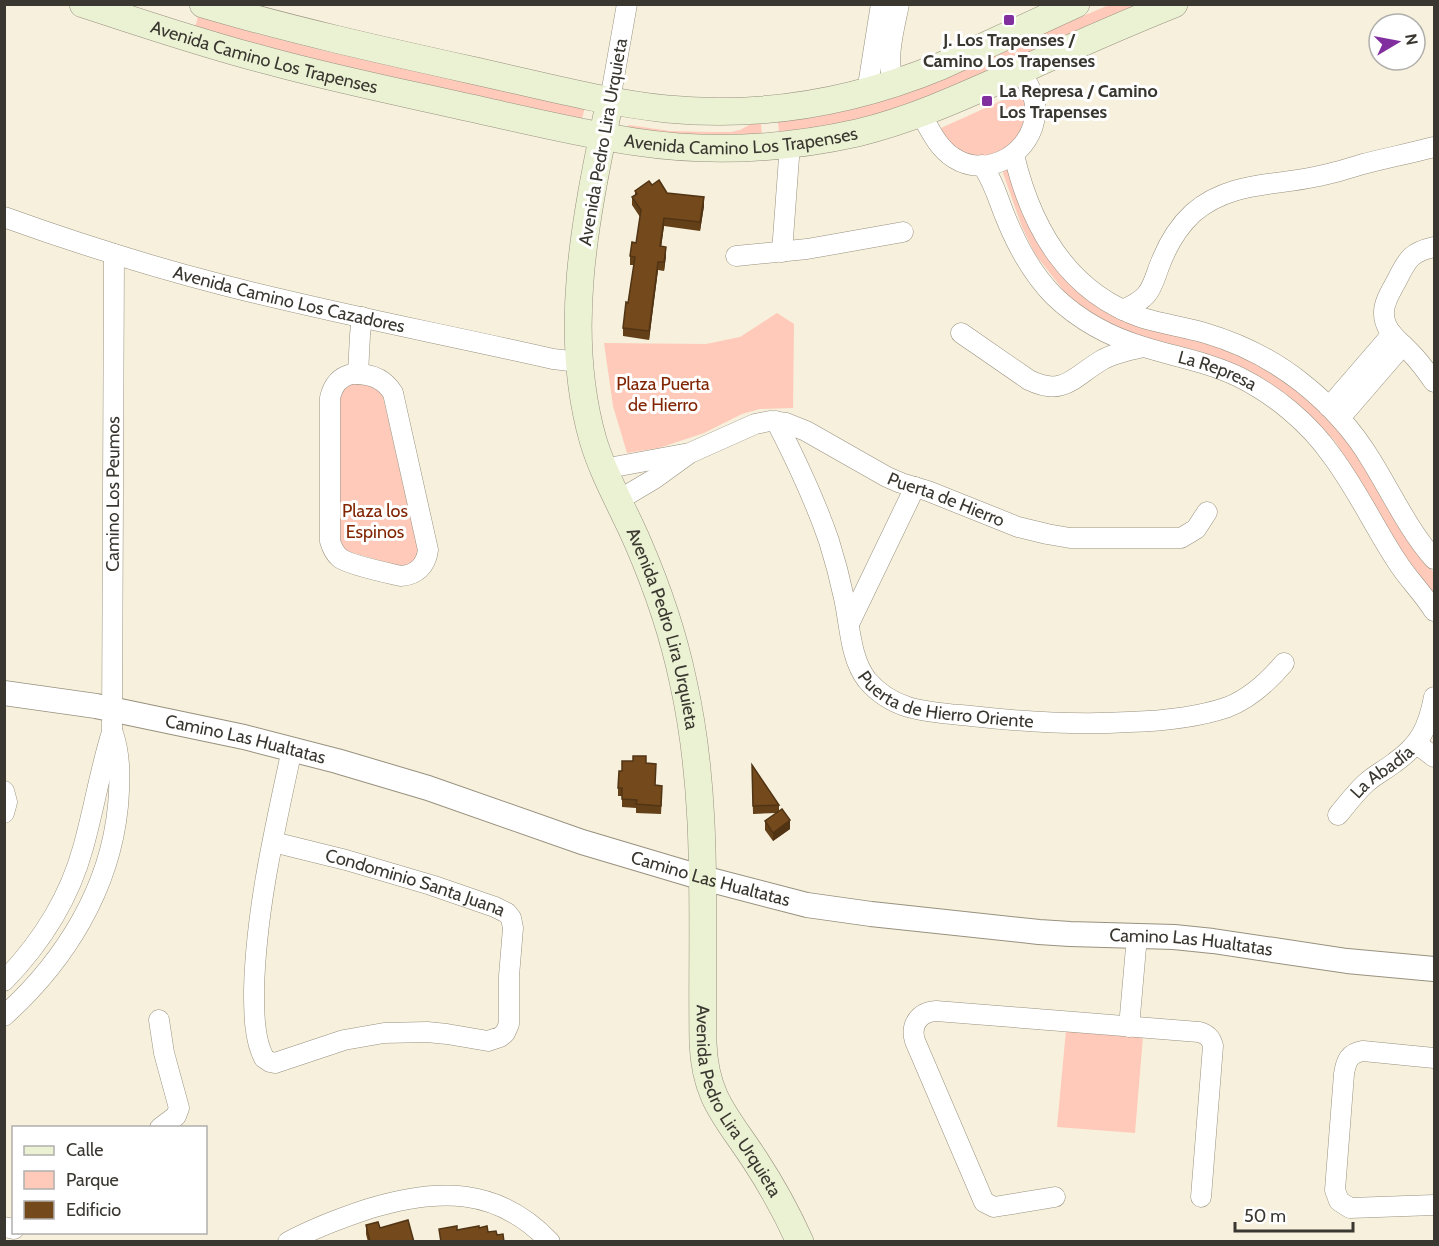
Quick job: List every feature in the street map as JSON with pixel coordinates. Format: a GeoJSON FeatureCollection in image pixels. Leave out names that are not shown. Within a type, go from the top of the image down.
{"type":"FeatureCollection","features":[{"type":"Feature","properties":{"kind":"main road","name":"Avenida Camino Los Trapenses"},"geometry":{"type":"LineString","coordinates":[[83,4],[212,46],[304,70],[602,136],[704,148],[737,148],[823,140],[890,124],[965,96],[1174,4]]}},
{"type":"Feature","properties":{"kind":"main road"},"geometry":{"type":"LineString","coordinates":[[169,32],[189,19],[192,4]]}},
{"type":"Feature","properties":{"kind":"main road","name":"Avenida Camino Los Trapenses"},"geometry":{"type":"LineString","coordinates":[[203,4],[321,36],[610,100],[666,109],[701,111],[743,111],[793,107],[867,92],[941,66],[1076,4]]}},
{"type":"Feature","properties":{"kind":"main road","name":"Avenida Pedro Lira Urquieta"},"geometry":{"type":"LineString","coordinates":[[610,100],[580,274],[579,362],[586,412],[603,469],[637,541],[667,620],[684,681],[691,717],[701,815],[703,1043],[707,1079],[716,1102],[766,1176],[800,1242]]}},
{"type":"Feature","properties":{"kind":"street","name":"Avenida Pedro Lira Urquieta"},"geometry":{"type":"LineString","coordinates":[[610,100],[627,4]]}},
{"type":"Feature","properties":{"kind":"street"},"geometry":{"type":"LineString","coordinates":[[867,92],[881,4]]}},
{"type":"Feature","properties":{"kind":"street"},"geometry":{"type":"LineString","coordinates":[[894,84],[890,58],[898,4]]}},
{"type":"Feature","properties":{"kind":"street"},"geometry":{"type":"LineString","coordinates":[[921,114],[937,141],[953,158],[970,164],[982,165],[1002,162],[1022,147],[1036,113],[1031,91],[1020,70]]}},
{"type":"Feature","properties":{"kind":"street"},"geometry":{"type":"LineString","coordinates":[[782,252],[790,144]]}},
{"type":"Feature","properties":{"kind":"street"},"geometry":{"type":"LineString","coordinates":[[1123,310],[1140,301],[1151,288],[1176,232],[1193,213],[1217,197],[1248,187],[1313,177],[1434,147]]}},
{"type":"Feature","properties":{"kind":"street","name":"La Represa"},"geometry":{"type":"LineString","coordinates":[[1014,155],[1042,231],[1060,261],[1079,281],[1103,299],[1142,318],[1204,333],[1253,352],[1285,370],[1315,393],[1365,451],[1409,526],[1434,559]]}},
{"type":"Feature","properties":{"kind":"street","name":"La Represa"},"geometry":{"type":"LineString","coordinates":[[982,165],[992,181],[1015,240],[1031,268],[1053,295],[1067,308],[1106,333],[1143,347],[1191,359],[1225,371],[1256,386],[1284,406],[1311,430],[1333,456],[1398,563],[1434,611]]}},
{"type":"Feature","properties":{"kind":"street","name":"Avenida Camino Los Cazadores"},"geometry":{"type":"LineString","coordinates":[[4,217],[114,254],[222,285],[579,362]]}},
{"type":"Feature","properties":{"kind":"street"},"geometry":{"type":"LineString","coordinates":[[736,256],[822,247],[903,232]]}},
{"type":"Feature","properties":{"kind":"street"},"geometry":{"type":"LineString","coordinates":[[1434,246],[1419,251],[1408,260],[1386,303],[1384,313],[1384,320],[1389,330],[1434,382]]}},
{"type":"Feature","properties":{"kind":"street","name":"Camino Los Peumos"},"geometry":{"type":"LineString","coordinates":[[4,1016],[38,983],[68,944],[100,881],[113,837],[119,794],[119,761],[112,721],[114,254]]}},
{"type":"Feature","properties":{"kind":"street"},"geometry":{"type":"LineString","coordinates":[[1151,288],[1162,323]]}},
{"type":"Feature","properties":{"kind":"street"},"geometry":{"type":"LineString","coordinates":[[358,374],[362,317]]}},
{"type":"Feature","properties":{"kind":"street"},"geometry":{"type":"LineString","coordinates":[[1091,324],[1097,334],[1103,360]]}},
{"type":"Feature","properties":{"kind":"street"},"geometry":{"type":"LineString","coordinates":[[961,333],[1029,380],[1056,387],[1103,360],[1121,352],[1143,347]]}},
{"type":"Feature","properties":{"kind":"street"},"geometry":{"type":"LineString","coordinates":[[1334,413],[1398,340]]}},
{"type":"Feature","properties":{"kind":"street"},"geometry":{"type":"LineString","coordinates":[[358,374],[380,379],[389,388],[394,400],[428,550],[421,568],[408,575],[401,576],[347,562],[338,556],[330,541],[330,398],[335,384],[341,378],[358,374]]}},
{"type":"Feature","properties":{"kind":"street"},"geometry":{"type":"LineString","coordinates":[[617,501],[654,479],[690,453],[755,424],[776,421]]}},
{"type":"Feature","properties":{"kind":"street","name":"Puerta de Hierro"},"geometry":{"type":"LineString","coordinates":[[776,421],[806,431],[887,477],[1018,527],[1047,534],[1070,538],[1181,538],[1196,529],[1207,512]]}},
{"type":"Feature","properties":{"kind":"street","name":"Puerta de Hierro Oriente"},"geometry":{"type":"LineString","coordinates":[[776,421],[806,483],[829,540],[842,588],[854,651],[861,670],[870,683],[883,695],[907,707],[1039,722],[1157,721],[1214,711],[1243,700],[1264,685],[1284,663]]}},
{"type":"Feature","properties":{"kind":"street"},"geometry":{"type":"LineString","coordinates":[[603,469],[690,453]]}},
{"type":"Feature","properties":{"kind":"street"},"geometry":{"type":"LineString","coordinates":[[849,624],[915,487]]}},
{"type":"Feature","properties":{"kind":"street","name":"Camino Las Hualtatas"},"geometry":{"type":"LineString","coordinates":[[4,693],[74,702],[112,721],[244,737],[292,749],[417,784],[582,842],[703,878],[807,905],[1050,933],[1213,941],[1347,961],[1434,969]]}},
{"type":"Feature","properties":{"kind":"street","name":"La Abadía"},"geometry":{"type":"LineString","coordinates":[[1338,815],[1365,783],[1407,754],[1417,744],[1431,717],[1434,697]]}},
{"type":"Feature","properties":{"kind":"street","name":"Camino Los Peumos"},"geometry":{"type":"LineString","coordinates":[[4,981],[46,930],[69,888],[83,848],[112,721]]}},
{"type":"Feature","properties":{"kind":"street"},"geometry":{"type":"LineString","coordinates":[[1417,744],[1434,757]]}},
{"type":"Feature","properties":{"kind":"street","name":"Condominio Santa Juana"},"geometry":{"type":"LineString","coordinates":[[273,842],[431,885],[507,913],[513,928],[509,976],[509,1024],[505,1034],[488,1041],[427,1032],[384,1033],[344,1040],[275,1063],[267,1061],[262,1055],[255,1022],[255,970],[261,911],[273,842],[292,749]]}},
{"type":"Feature","properties":{"kind":"street"},"geometry":{"type":"LineString","coordinates":[[4,790],[7,802],[4,813]]}},
{"type":"Feature","properties":{"kind":"street"},"geometry":{"type":"LineString","coordinates":[[1129,1027],[1137,936]]}},
{"type":"Feature","properties":{"kind":"street"},"geometry":{"type":"LineString","coordinates":[[1055,1197],[994,1207],[984,1202],[915,1041],[914,1026],[925,1013],[936,1011],[1203,1033],[1210,1038],[1213,1050],[1201,1197]]}},
{"type":"Feature","properties":{"kind":"street"},"geometry":{"type":"LineString","coordinates":[[159,1020],[164,1053],[179,1108],[176,1116],[163,1126]]}},
{"type":"Feature","properties":{"kind":"street"},"geometry":{"type":"LineString","coordinates":[[1434,1058],[1363,1051],[1349,1057],[1344,1074],[1335,1184],[1339,1201],[1350,1208],[1434,1205]]}},
{"type":"Feature","properties":{"kind":"street"},"geometry":{"type":"LineString","coordinates":[[288,1242],[329,1222],[378,1206],[415,1197],[444,1195],[473,1198],[502,1207],[530,1223],[550,1242]]}},
{"type":"Feature","properties":{"kind":"green space"},"geometry":{"type":"Polygon","coordinates":[[[1109,5],[1140,5],[980,76],[915,102],[857,120],[779,132],[778,122],[823,114],[1015,45],[1109,5]]]}},
{"type":"Feature","properties":{"kind":"green space"},"geometry":{"type":"Polygon","coordinates":[[[198,16],[325,51],[585,107],[582,119],[276,51],[191,29],[196,24],[198,16]]]}},
{"type":"Feature","properties":{"kind":"green space"},"geometry":{"type":"Polygon","coordinates":[[[1023,91],[1028,119],[1013,144],[1005,149],[986,156],[973,156],[954,147],[944,135],[941,128],[1023,91]]]}},
{"type":"Feature","properties":{"kind":"green space"},"geometry":{"type":"Polygon","coordinates":[[[751,124],[761,124],[762,134],[679,134],[629,128],[628,126],[670,131],[731,132],[751,124]]]}},
{"type":"Feature","properties":{"kind":"green space"},"geometry":{"type":"Polygon","coordinates":[[[1007,168],[1098,304],[1126,321],[1196,340],[1252,361],[1284,380],[1313,402],[1333,422],[1352,448],[1413,547],[1434,573],[1434,594],[1396,544],[1334,440],[1316,423],[1220,359],[1110,325],[1087,312],[1067,295],[1035,254],[1022,227],[1003,173],[1007,168]]]}},
{"type":"Feature","properties":{"kind":"green space","name":"Plaza Puerta de Hierro"},"geometry":{"type":"Polygon","coordinates":[[[777,313],[794,324],[793,408],[760,409],[742,414],[704,433],[659,448],[627,453],[613,406],[604,343],[706,344],[740,337],[777,313]]]}},
{"type":"Feature","properties":{"kind":"green space","name":"Plaza los Espinos"},"geometry":{"type":"Polygon","coordinates":[[[351,382],[373,387],[383,396],[418,555],[414,563],[402,567],[347,551],[341,545],[339,393],[351,382]]]}},
{"type":"Feature","properties":{"kind":"green space"},"geometry":{"type":"Polygon","coordinates":[[[1066,1030],[1143,1037],[1135,1133],[1057,1127],[1066,1030]]]}},
{"type":"Feature","properties":{"kind":"building"},"geometry":{"type":"Polygon","coordinates":[[[659,180],[667,193],[704,197],[700,222],[664,218],[660,246],[666,247],[664,262],[658,262],[649,331],[623,328],[635,257],[630,256],[632,242],[636,243],[641,210],[632,197],[637,194],[635,191],[649,181],[652,185],[659,180]]]}},
{"type":"Feature","properties":{"kind":"building"},"geometry":{"type":"Polygon","coordinates":[[[633,756],[646,756],[646,763],[656,764],[655,785],[662,786],[661,806],[636,804],[637,800],[622,799],[622,788],[618,788],[619,771],[622,771],[622,761],[633,761],[633,756]]]}},
{"type":"Feature","properties":{"kind":"building"},"geometry":{"type":"Polygon","coordinates":[[[752,765],[779,805],[753,806],[752,765]]]}},
{"type":"Feature","properties":{"kind":"building"},"geometry":{"type":"Polygon","coordinates":[[[782,809],[790,820],[773,833],[765,821],[782,809]]]}},
{"type":"Feature","properties":{"kind":"building"},"geometry":{"type":"Polygon","coordinates":[[[408,1220],[414,1242],[370,1242],[366,1225],[378,1222],[380,1228],[408,1220]]]}},
{"type":"Feature","properties":{"kind":"building"},"geometry":{"type":"Polygon","coordinates":[[[457,1226],[457,1230],[487,1226],[488,1232],[496,1231],[497,1235],[503,1234],[504,1242],[441,1242],[439,1229],[457,1226]]]}},
{"type":"Feature","properties":{"kind":"place","name":"J. Los Trapenses / Camino Los Trapenses"},"geometry":{"type":"Point","coordinates":[1009,20]}},
{"type":"Feature","properties":{"kind":"place","name":"La Represa / Camino Los Trapenses"},"geometry":{"type":"Point","coordinates":[987,101]}}]}
